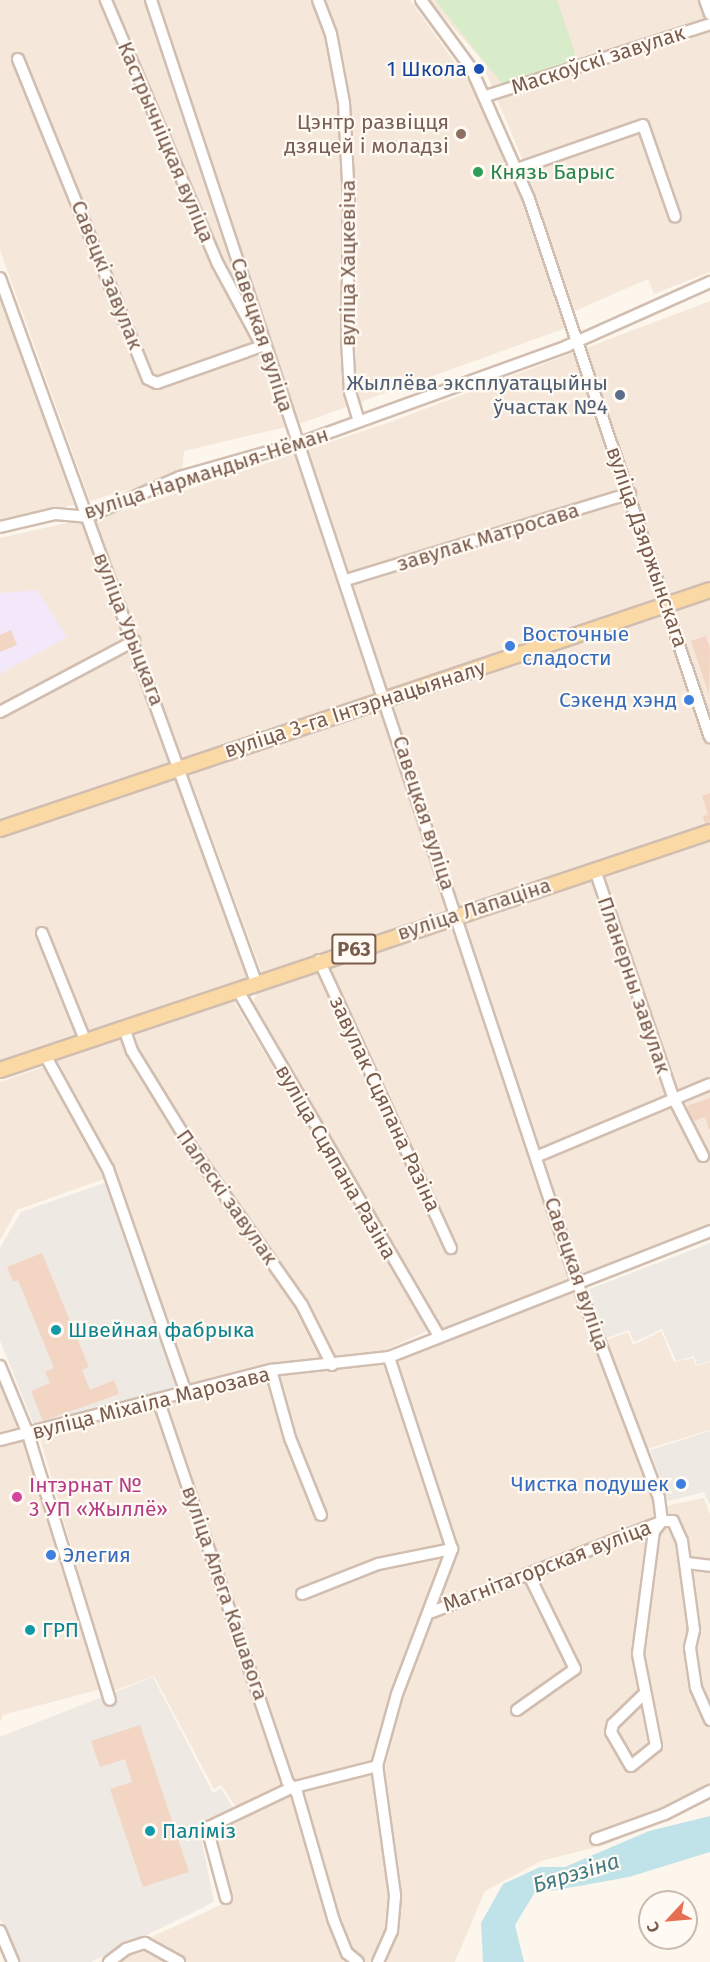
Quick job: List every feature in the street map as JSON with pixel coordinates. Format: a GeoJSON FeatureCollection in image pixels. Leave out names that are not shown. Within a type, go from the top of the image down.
{"type":"FeatureCollection","features":[{"type":"Feature","properties":{"kind":"main road","name":"вуліца 3-га Інтэрнацыяналу"},"geometry":{"type":"LineString","coordinates":[[0,829],[710,590]]}},
{"type":"Feature","properties":{"kind":"main road","name":"вуліца Лапаціна"},"geometry":{"type":"LineString","coordinates":[[0,1070],[320,960],[710,832]]}},
{"type":"Feature","properties":{"kind":"street","name":"Кастрычніцкая вуліца"},"geometry":{"type":"LineString","coordinates":[[106,0],[217,262],[262,345]]}},
{"type":"Feature","properties":{"kind":"street","name":"Савецкая вуліца"},"geometry":{"type":"LineString","coordinates":[[151,0],[262,345],[346,580],[538,1156],[577,1282],[658,1498],[662,1521]]}},
{"type":"Feature","properties":{"kind":"street","name":"вуліца Хацкевіча"},"geometry":{"type":"LineString","coordinates":[[318,0],[331,34],[344,103],[349,201],[347,340],[351,392],[359,421]]}},
{"type":"Feature","properties":{"kind":"street","name":"вуліца Дзяржынскага"},"geometry":{"type":"LineString","coordinates":[[421,0],[453,40],[486,96],[517,169],[668,604],[710,737]]}},
{"type":"Feature","properties":{"kind":"street"},"geometry":{"type":"LineString","coordinates":[[705,0],[710,14]]}},
{"type":"Feature","properties":{"kind":"street","name":"Маскоўскі завулак"},"geometry":{"type":"LineString","coordinates":[[486,96],[710,24]]}},
{"type":"Feature","properties":{"kind":"street","name":"Савецкі завулак"},"geometry":{"type":"LineString","coordinates":[[18,59],[148,379],[157,383],[262,345]]}},
{"type":"Feature","properties":{"kind":"street"},"geometry":{"type":"LineString","coordinates":[[517,169],[643,125],[675,217]]}},
{"type":"Feature","properties":{"kind":"street","name":"вуліца Урыцкага"},"geometry":{"type":"LineString","coordinates":[[0,278],[180,767],[256,982]]}},
{"type":"Feature","properties":{"kind":"street","name":"вуліца Нармандыя-Нёман"},"geometry":{"type":"LineString","coordinates":[[0,527],[55,514],[87,517],[180,477],[297,444],[576,342],[710,282]]}},
{"type":"Feature","properties":{"kind":"street","name":"завулак Матросава"},"geometry":{"type":"LineString","coordinates":[[346,580],[630,493]]}},
{"type":"Feature","properties":{"kind":"street"},"geometry":{"type":"LineString","coordinates":[[0,712],[134,641]]}},
{"type":"Feature","properties":{"kind":"street","name":"Планерны завулак"},"geometry":{"type":"LineString","coordinates":[[595,870],[674,1099],[703,1156]]}},
{"type":"Feature","properties":{"kind":"street"},"geometry":{"type":"LineString","coordinates":[[42,933],[85,1040]]}},
{"type":"Feature","properties":{"kind":"street","name":"завулак Сцяпана Разіна"},"geometry":{"type":"LineString","coordinates":[[320,960],[451,1248]]}},
{"type":"Feature","properties":{"kind":"street","name":"вуліца Сцяпана Разіна"},"geometry":{"type":"LineString","coordinates":[[237,989],[438,1334]]}},
{"type":"Feature","properties":{"kind":"street","name":"Палескі завулак"},"geometry":{"type":"LineString","coordinates":[[124,1028],[132,1052],[193,1150],[302,1305],[332,1365]]}},
{"type":"Feature","properties":{"kind":"street"},"geometry":{"type":"LineString","coordinates":[[45,1054],[108,1169],[185,1390]]}},
{"type":"Feature","properties":{"kind":"street","name":"Планерны завулак"},"geometry":{"type":"LineString","coordinates":[[538,1156],[710,1084]]}},
{"type":"Feature","properties":{"kind":"street","name":"вуліца Міхаіла Марозава"},"geometry":{"type":"LineString","coordinates":[[0,1440],[185,1390],[271,1370],[388,1357],[438,1334],[710,1232]]}},
{"type":"Feature","properties":{"kind":"street"},"geometry":{"type":"LineString","coordinates":[[378,1962],[392,1931],[395,1895],[378,1766],[397,1694],[432,1611],[452,1549],[388,1357]]}},
{"type":"Feature","properties":{"kind":"street"},"geometry":{"type":"LineString","coordinates":[[0,1366],[28,1434],[110,1701]]}},
{"type":"Feature","properties":{"kind":"street"},"geometry":{"type":"LineString","coordinates":[[271,1370],[290,1437],[321,1515]]}},
{"type":"Feature","properties":{"kind":"street","name":"вуліца Алега Кашавога"},"geometry":{"type":"LineString","coordinates":[[158,1399],[291,1788],[297,1793],[333,1921],[347,1953],[358,1962]]}},
{"type":"Feature","properties":{"kind":"street"},"geometry":{"type":"LineString","coordinates":[[645,1693],[613,1724],[611,1732],[632,1766],[656,1746],[638,1654],[654,1531],[662,1521],[673,1521],[687,1563],[694,1630],[690,1648],[696,1688],[710,1720]]}},
{"type":"Feature","properties":{"kind":"street","name":"Магнітагорская вуліца"},"geometry":{"type":"LineString","coordinates":[[432,1611],[529,1575],[662,1521]]}},
{"type":"Feature","properties":{"kind":"street"},"geometry":{"type":"LineString","coordinates":[[302,1594],[378,1564],[452,1549]]}},
{"type":"Feature","properties":{"kind":"street"},"geometry":{"type":"LineString","coordinates":[[687,1563],[710,1566]]}},
{"type":"Feature","properties":{"kind":"street"},"geometry":{"type":"LineString","coordinates":[[518,1710],[575,1669],[529,1575]]}},
{"type":"Feature","properties":{"kind":"street"},"geometry":{"type":"LineString","coordinates":[[226,1898],[207,1828],[291,1788],[378,1766]]}},
{"type":"Feature","properties":{"kind":"street"},"geometry":{"type":"LineString","coordinates":[[596,1839],[665,1814],[710,1791]]}},
{"type":"Feature","properties":{"kind":"street"},"geometry":{"type":"LineString","coordinates":[[0,1931],[13,1962]]}},
{"type":"Feature","properties":{"kind":"street"},"geometry":{"type":"LineString","coordinates":[[115,1960],[145,1943],[179,1962]]}},
{"type":"Feature","properties":{"kind":"shaded area"},"geometry":{"type":"Polygon","coordinates":[[[0,0],[410,0],[486,106],[528,210],[566,328],[299,424],[184,451],[182,474],[90,501],[0,250],[0,0]]]}},
{"type":"Feature","properties":{"kind":"shaded area"},"geometry":{"type":"Polygon","coordinates":[[[429,0],[710,0],[710,272],[654,294],[648,279],[575,311],[523,161],[480,58],[429,0]]]}},
{"type":"Feature","properties":{"kind":"shaded area"},"geometry":{"type":"Polygon","coordinates":[[[0,297],[74,505],[0,519],[0,297]]]}},
{"type":"Feature","properties":{"kind":"shaded area"},"geometry":{"type":"Polygon","coordinates":[[[710,301],[710,1226],[440,1329],[251,1008],[263,976],[95,520],[390,422],[710,301]]]}},
{"type":"Feature","properties":{"kind":"shaded area"},"geometry":{"type":"Polygon","coordinates":[[[80,520],[252,980],[234,1002],[430,1330],[373,1355],[320,1360],[190,1385],[172,1343],[120,1182],[52,1050],[0,1066],[0,538],[80,520]]]}},
{"type":"Feature","properties":{"kind":"shaded area"},"geometry":{"type":"Polygon","coordinates":[[[37,590],[67,637],[0,674],[0,593],[37,590]]]}},
{"type":"Feature","properties":{"kind":"shaded area"},"geometry":{"type":"Polygon","coordinates":[[[48,1065],[105,1170],[104,1179],[17,1210],[0,1240],[0,1082],[48,1065]]]}},
{"type":"Feature","properties":{"kind":"shaded area"},"geometry":{"type":"Polygon","coordinates":[[[107,1182],[180,1386],[40,1427],[33,1423],[0,1340],[0,1248],[21,1212],[107,1182]]]}},
{"type":"Feature","properties":{"kind":"shaded area"},"geometry":{"type":"Polygon","coordinates":[[[710,1243],[710,1361],[697,1365],[694,1356],[676,1361],[662,1329],[634,1342],[629,1330],[604,1339],[587,1290],[710,1243]]]}},
{"type":"Feature","properties":{"kind":"shaded area"},"geometry":{"type":"Polygon","coordinates":[[[571,1287],[593,1345],[628,1332],[633,1345],[661,1331],[674,1362],[693,1358],[696,1366],[710,1362],[710,1430],[634,1453],[655,1508],[704,1498],[710,1514],[710,1800],[605,1845],[541,1861],[485,1891],[455,1962],[98,1962],[229,1901],[212,1829],[292,1791],[385,1769],[396,1711],[454,1550],[393,1364],[571,1287]]]}},
{"type":"Feature","properties":{"kind":"shaded area"},"geometry":{"type":"Polygon","coordinates":[[[386,1362],[448,1543],[421,1623],[391,1690],[375,1764],[306,1779],[236,1807],[221,1785],[214,1789],[154,1676],[113,1691],[39,1435],[159,1401],[285,1375],[386,1362]]]}},
{"type":"Feature","properties":{"kind":"shaded area"},"geometry":{"type":"Polygon","coordinates":[[[0,1385],[17,1428],[0,1432],[0,1385]]]}},
{"type":"Feature","properties":{"kind":"shaded area"},"geometry":{"type":"Polygon","coordinates":[[[710,1431],[710,1505],[704,1492],[668,1501],[650,1450],[710,1431]]]}},
{"type":"Feature","properties":{"kind":"shaded area"},"geometry":{"type":"Polygon","coordinates":[[[23,1437],[66,1564],[101,1689],[3,1715],[0,1722],[0,1443],[23,1437]]]}},
{"type":"Feature","properties":{"kind":"shaded area"},"geometry":{"type":"Polygon","coordinates":[[[153,1677],[213,1793],[221,1788],[233,1808],[199,1826],[214,1902],[91,1962],[19,1962],[0,1918],[0,1737],[153,1677]]]}},
{"type":"Feature","properties":{"kind":"green space"},"geometry":{"type":"Polygon","coordinates":[[[435,0],[557,0],[578,62],[504,86],[435,0]]]}},
{"type":"Feature","properties":{"kind":"water","name":"Бярэзіна"},"geometry":{"type":"Polygon","coordinates":[[[710,1816],[710,1852],[629,1877],[534,1894],[515,1925],[524,1962],[483,1962],[481,1923],[503,1884],[540,1867],[565,1867],[649,1831],[710,1816]]]}},
{"type":"Feature","properties":{"kind":"building"},"geometry":{"type":"Polygon","coordinates":[[[11,630],[17,645],[0,652],[0,635],[11,630]]]}},
{"type":"Feature","properties":{"kind":"building"},"geometry":{"type":"Polygon","coordinates":[[[706,636],[710,648],[709,695],[691,641],[706,636]]]}},
{"type":"Feature","properties":{"kind":"building"},"geometry":{"type":"Polygon","coordinates":[[[710,793],[710,823],[705,824],[703,816],[708,815],[702,796],[710,793]]]}},
{"type":"Feature","properties":{"kind":"building"},"geometry":{"type":"Polygon","coordinates":[[[710,1098],[709,1129],[705,1117],[694,1121],[687,1106],[710,1098]]]}},
{"type":"Feature","properties":{"kind":"building","name":"Швейная фабрыка"},"geometry":{"type":"Polygon","coordinates":[[[42,1253],[89,1367],[82,1370],[90,1390],[114,1380],[119,1394],[43,1421],[31,1391],[50,1383],[45,1372],[54,1368],[18,1280],[13,1282],[7,1267],[42,1253]]]}},
{"type":"Feature","properties":{"kind":"building","name":"Паліміз"},"geometry":{"type":"Polygon","coordinates":[[[140,1725],[189,1872],[143,1887],[110,1789],[132,1782],[125,1759],[100,1767],[91,1741],[140,1725]]]}},
{"type":"Feature","properties":{"kind":"place","name":"1 Школа"},"geometry":{"type":"Point","coordinates":[479,69]}},
{"type":"Feature","properties":{"kind":"place","name":"Цэнтр развіцця дзяцей і моладзі"},"geometry":{"type":"Point","coordinates":[461,134]}},
{"type":"Feature","properties":{"kind":"place","name":"Князь Барыс"},"geometry":{"type":"Point","coordinates":[478,172]}},
{"type":"Feature","properties":{"kind":"place","name":"Жыллёва эксплуатацыйны ўчастак №4"},"geometry":{"type":"Point","coordinates":[620,395]}},
{"type":"Feature","properties":{"kind":"place","name":"Восточные сладости"},"geometry":{"type":"Point","coordinates":[510,646]}},
{"type":"Feature","properties":{"kind":"place","name":"Сэкенд хэнд"},"geometry":{"type":"Point","coordinates":[689,700]}},
{"type":"Feature","properties":{"kind":"place","name":"Швейная фабрыка"},"geometry":{"type":"Point","coordinates":[56,1330]}},
{"type":"Feature","properties":{"kind":"place","name":"Чистка подушек"},"geometry":{"type":"Point","coordinates":[681,1484]}},
{"type":"Feature","properties":{"kind":"place","name":"Інтэрнат № 3 УП «Жыллё»"},"geometry":{"type":"Point","coordinates":[17,1497]}},
{"type":"Feature","properties":{"kind":"place","name":"Элегия"},"geometry":{"type":"Point","coordinates":[51,1555]}},
{"type":"Feature","properties":{"kind":"place","name":"ГРП"},"geometry":{"type":"Point","coordinates":[30,1630]}},
{"type":"Feature","properties":{"kind":"place","name":"Паліміз"},"geometry":{"type":"Point","coordinates":[150,1831]}}]}
